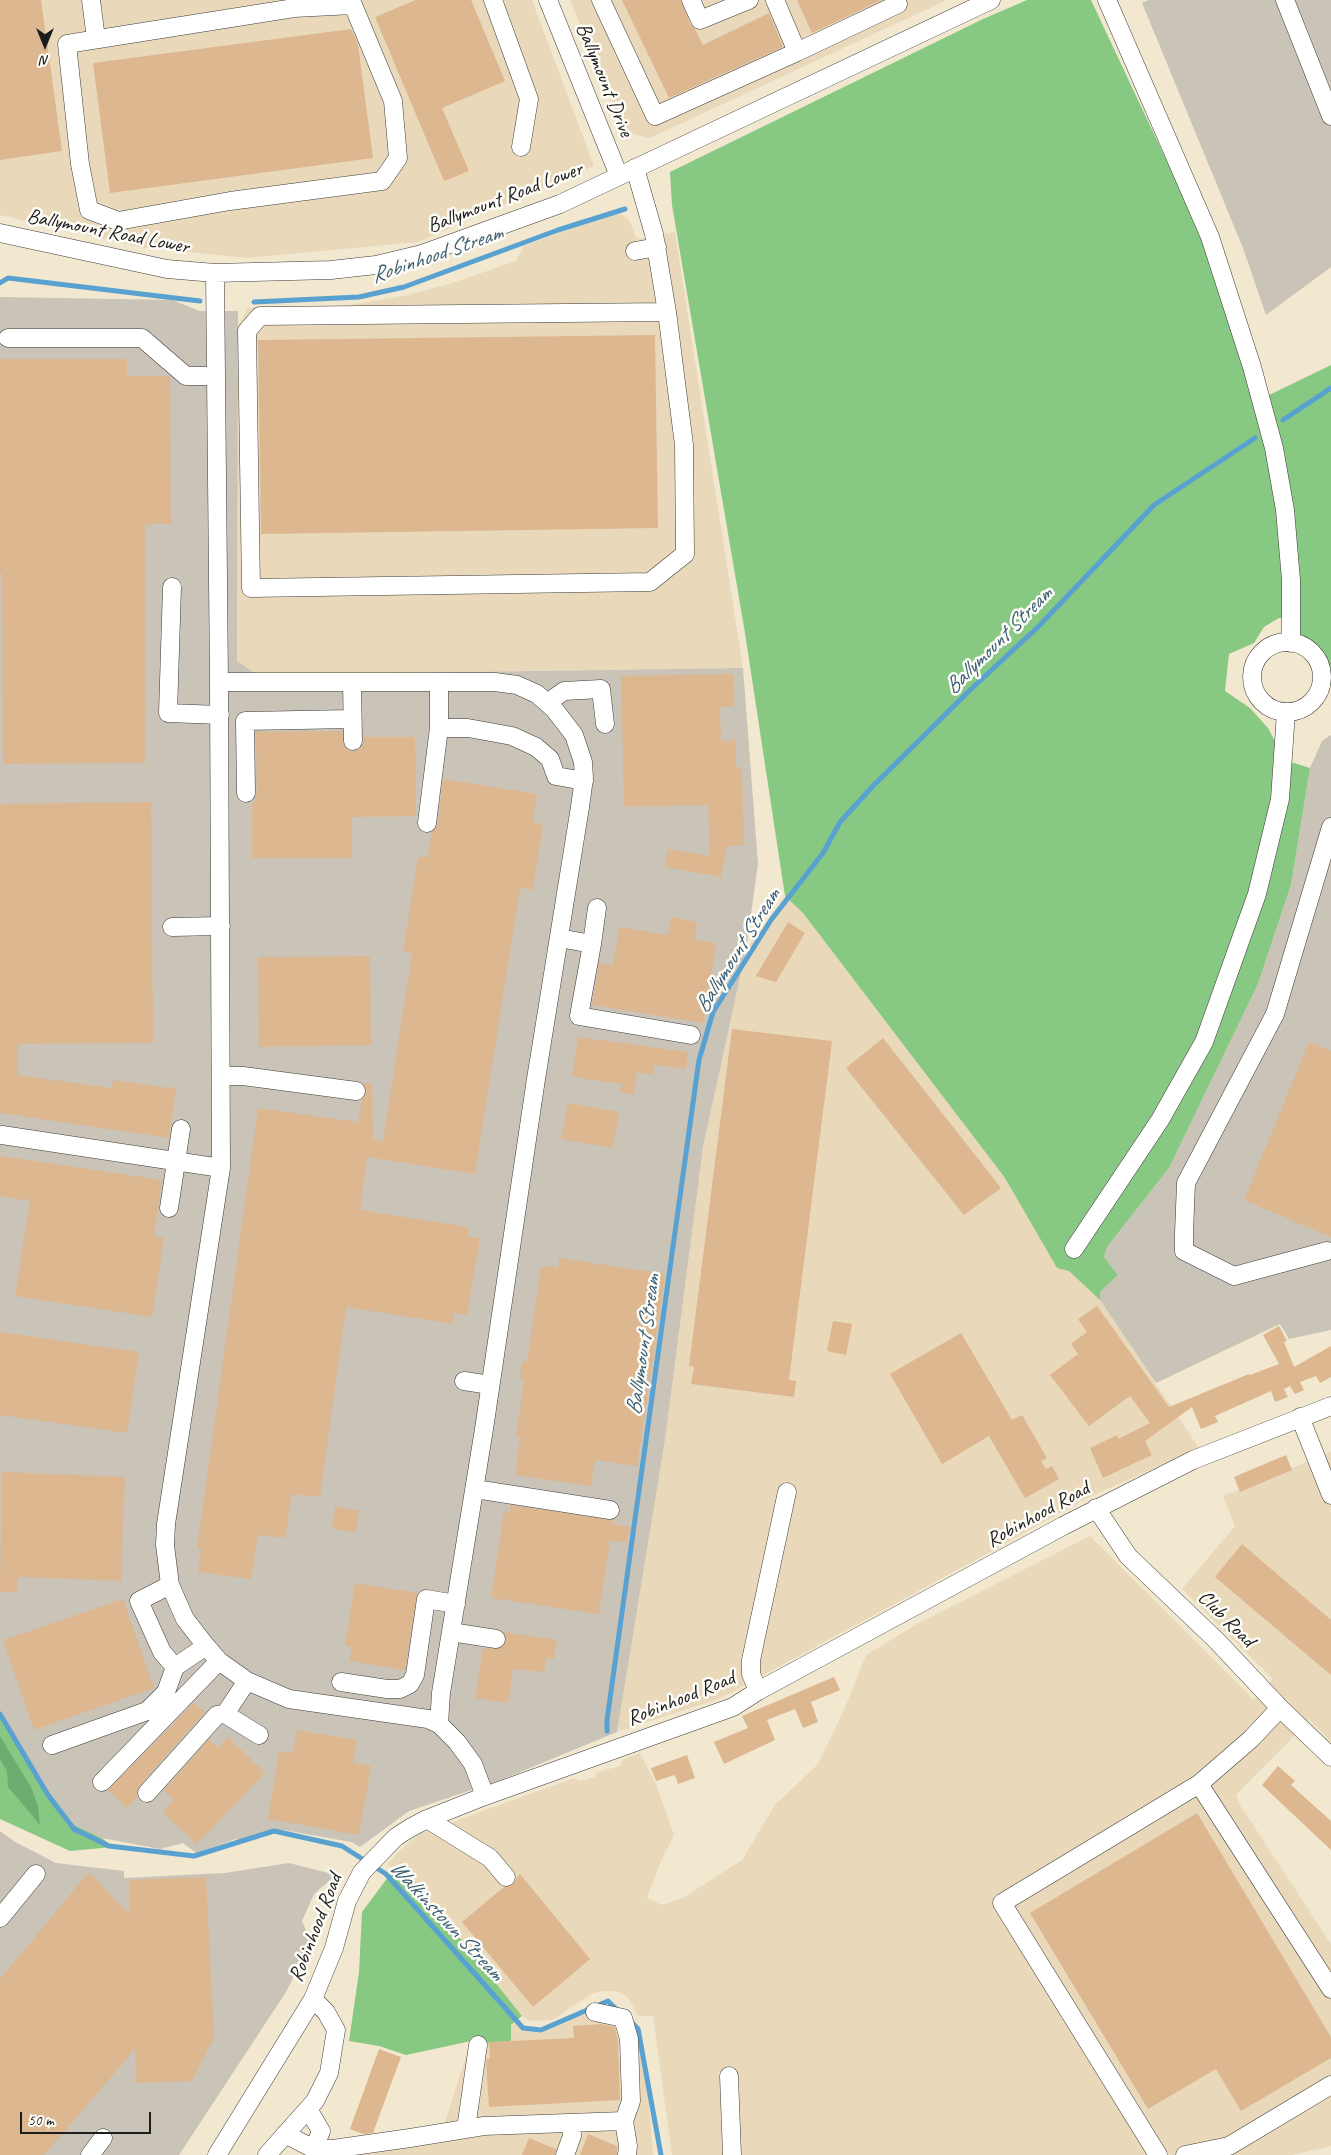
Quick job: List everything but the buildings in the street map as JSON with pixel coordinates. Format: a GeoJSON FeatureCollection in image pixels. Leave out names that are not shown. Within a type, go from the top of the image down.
{"type":"FeatureCollection","features":[{"type":"Feature","properties":{"kind":"street"},"geometry":{"type":"LineString","coordinates":[[91,0],[96,39]]}},
{"type":"Feature","properties":{"kind":"street"},"geometry":{"type":"LineString","coordinates":[[493,0],[529,99],[521,147]]}},
{"type":"Feature","properties":{"kind":"street","name":"Ballymount Drive"},"geometry":{"type":"LineString","coordinates":[[548,0],[619,176]]}},
{"type":"Feature","properties":{"kind":"street"},"geometry":{"type":"LineString","coordinates":[[600,0],[655,116],[797,52],[900,1]]}},
{"type":"Feature","properties":{"kind":"street"},"geometry":{"type":"LineString","coordinates":[[691,0],[700,20],[740,2]]}},
{"type":"Feature","properties":{"kind":"street"},"geometry":{"type":"LineString","coordinates":[[775,0],[797,52]]}},
{"type":"Feature","properties":{"kind":"street","name":"Ballymount Road Lower"},"geometry":{"type":"LineString","coordinates":[[0,234],[167,269],[215,274],[331,270],[376,265],[413,256],[552,208],[991,0]]}},
{"type":"Feature","properties":{"kind":"street"},"geometry":{"type":"LineString","coordinates":[[1106,0],[1210,237],[1252,367],[1274,448],[1285,510],[1290,580],[1291,643]]}},
{"type":"Feature","properties":{"kind":"street"},"geometry":{"type":"LineString","coordinates":[[1285,0],[1331,116]]}},
{"type":"Feature","properties":{"kind":"street"},"geometry":{"type":"LineString","coordinates":[[293,4],[353,5],[393,101],[398,158],[382,181],[230,201],[118,221],[89,210],[80,164],[67,44],[293,4]]}},
{"type":"Feature","properties":{"kind":"street"},"geometry":{"type":"LineString","coordinates":[[635,168],[658,247],[667,312],[684,445],[685,554],[650,582],[251,588],[247,331],[260,316],[667,312]]}},
{"type":"Feature","properties":{"kind":"street"},"geometry":{"type":"LineString","coordinates":[[635,251],[658,247]]}},
{"type":"Feature","properties":{"kind":"street"},"geometry":{"type":"LineString","coordinates":[[215,274],[220,715],[221,1168],[166,1524],[165,1544],[170,1585],[185,1619],[206,1646],[219,1661],[246,1680],[289,1699],[428,1719],[439,1724],[457,1742],[473,1764],[485,1796]]}},
{"type":"Feature","properties":{"kind":"street"},"geometry":{"type":"LineString","coordinates":[[8,338],[142,338],[186,376],[215,376]]}},
{"type":"Feature","properties":{"kind":"street"},"geometry":{"type":"LineString","coordinates":[[172,587],[168,713],[220,715]]}},
{"type":"Feature","properties":{"kind":"street"},"geometry":{"type":"LineString","coordinates":[[1291,643],[1304,647],[1313,654],[1319,663],[1326,686],[1308,705],[1298,711],[1286,712],[1266,705],[1259,698],[1254,689],[1253,672],[1259,657],[1265,650],[1273,646],[1291,643]]}},
{"type":"Feature","properties":{"kind":"street"},"geometry":{"type":"LineString","coordinates":[[219,682],[495,682],[516,685],[538,694],[566,723],[576,741],[583,762],[584,781],[475,1489],[441,1693],[439,1724]]}},
{"type":"Feature","properties":{"kind":"street"},"geometry":{"type":"LineString","coordinates":[[352,682],[353,741]]}},
{"type":"Feature","properties":{"kind":"street"},"geometry":{"type":"LineString","coordinates":[[427,823],[440,728],[439,682]]}},
{"type":"Feature","properties":{"kind":"street"},"geometry":{"type":"LineString","coordinates":[[547,703],[564,691],[601,689],[605,724]]}},
{"type":"Feature","properties":{"kind":"street"},"geometry":{"type":"LineString","coordinates":[[1074,1249],[1160,1120],[1204,1042],[1257,894],[1280,799],[1286,712]]}},
{"type":"Feature","properties":{"kind":"street"},"geometry":{"type":"LineString","coordinates":[[246,793],[245,721],[352,719]]}},
{"type":"Feature","properties":{"kind":"street"},"geometry":{"type":"LineString","coordinates":[[440,728],[468,728],[512,736],[536,747],[550,759],[556,776],[584,781]]}},
{"type":"Feature","properties":{"kind":"street"},"geometry":{"type":"LineString","coordinates":[[220,772],[246,772]]}},
{"type":"Feature","properties":{"kind":"street"},"geometry":{"type":"LineString","coordinates":[[1327,1251],[1234,1276],[1184,1251],[1184,1233],[1186,1183],[1275,1014],[1331,827]]}},
{"type":"Feature","properties":{"kind":"street"},"geometry":{"type":"LineString","coordinates":[[597,908],[579,1016],[691,1035]]}},
{"type":"Feature","properties":{"kind":"street"},"geometry":{"type":"LineString","coordinates":[[172,927],[221,926]]}},
{"type":"Feature","properties":{"kind":"street"},"geometry":{"type":"LineString","coordinates":[[559,938],[592,944]]}},
{"type":"Feature","properties":{"kind":"street"},"geometry":{"type":"LineString","coordinates":[[222,1076],[243,1076],[356,1091]]}},
{"type":"Feature","properties":{"kind":"street"},"geometry":{"type":"LineString","coordinates":[[169,1208],[181,1129]]}},
{"type":"Feature","properties":{"kind":"street"},"geometry":{"type":"LineString","coordinates":[[2,1135],[221,1168]]}},
{"type":"Feature","properties":{"kind":"street"},"geometry":{"type":"LineString","coordinates":[[464,1380],[490,1385]]}},
{"type":"Feature","properties":{"kind":"street","name":"Robinhood Road"},"geometry":{"type":"LineString","coordinates":[[217,2155],[313,1999],[334,1948],[347,1901],[362,1872],[396,1837],[427,1819],[485,1796],[733,1707],[758,1691],[1096,1508],[1192,1460],[1331,1406]]}},
{"type":"Feature","properties":{"kind":"street"},"geometry":{"type":"LineString","coordinates":[[1300,1417],[1331,1495]]}},
{"type":"Feature","properties":{"kind":"street"},"geometry":{"type":"LineString","coordinates":[[475,1489],[610,1510]]}},
{"type":"Feature","properties":{"kind":"street"},"geometry":{"type":"LineString","coordinates":[[758,1691],[751,1674],[752,1660],[787,1492]]}},
{"type":"Feature","properties":{"kind":"street","name":"Club Road"},"geometry":{"type":"LineString","coordinates":[[1096,1508],[1128,1556],[1218,1641],[1280,1708],[1331,1757]]}},
{"type":"Feature","properties":{"kind":"street"},"geometry":{"type":"LineString","coordinates":[[170,1585],[139,1601],[162,1652],[175,1667]]}},
{"type":"Feature","properties":{"kind":"street"},"geometry":{"type":"LineString","coordinates":[[341,1682],[387,1689],[400,1689],[410,1684],[415,1675],[426,1599],[456,1604]]}},
{"type":"Feature","properties":{"kind":"street"},"geometry":{"type":"LineString","coordinates":[[451,1632],[496,1639]]}},
{"type":"Feature","properties":{"kind":"street"},"geometry":{"type":"LineString","coordinates":[[52,1746],[147,1711],[166,1692],[175,1667],[206,1646]]}},
{"type":"Feature","properties":{"kind":"street"},"geometry":{"type":"LineString","coordinates":[[102,1782],[219,1661]]}},
{"type":"Feature","properties":{"kind":"street"},"geometry":{"type":"LineString","coordinates":[[225,1714],[246,1680]]}},
{"type":"Feature","properties":{"kind":"street"},"geometry":{"type":"LineString","coordinates":[[1158,2155],[1002,1903],[1200,1784],[1251,1738],[1280,1708]]}},
{"type":"Feature","properties":{"kind":"street"},"geometry":{"type":"LineString","coordinates":[[147,1793],[217,1715],[225,1714],[259,1735]]}},
{"type":"Feature","properties":{"kind":"street"},"geometry":{"type":"LineString","coordinates":[[1200,1784],[1331,1989]]}},
{"type":"Feature","properties":{"kind":"street"},"geometry":{"type":"LineString","coordinates":[[427,1819],[490,1858],[506,1877]]}},
{"type":"Feature","properties":{"kind":"street"},"geometry":{"type":"LineString","coordinates":[[0,1917],[36,1874]]}},
{"type":"Feature","properties":{"kind":"street"},"geometry":{"type":"LineString","coordinates":[[267,2155],[315,2101],[329,2073],[336,2030],[326,2012],[313,1999]]}},
{"type":"Feature","properties":{"kind":"street"},"geometry":{"type":"LineString","coordinates":[[595,2012],[623,2018],[629,2039],[631,2101],[624,2121],[628,2146],[627,2155]]}},
{"type":"Feature","properties":{"kind":"street"},"geometry":{"type":"LineString","coordinates":[[466,2129],[478,2045]]}},
{"type":"Feature","properties":{"kind":"street"},"geometry":{"type":"LineString","coordinates":[[729,2076],[732,2155]]}},
{"type":"Feature","properties":{"kind":"street"},"geometry":{"type":"LineString","coordinates":[[1185,2155],[1229,2146],[1331,2085]]}},
{"type":"Feature","properties":{"kind":"street"},"geometry":{"type":"LineString","coordinates":[[308,2109],[321,2131],[315,2152]]}},
{"type":"Feature","properties":{"kind":"street"},"geometry":{"type":"LineString","coordinates":[[285,2134],[315,2152],[484,2126],[624,2121]]}},
{"type":"Feature","properties":{"kind":"street"},"geometry":{"type":"LineString","coordinates":[[565,2155],[572,2136],[571,2123]]}},
{"type":"Feature","properties":{"kind":"street"},"geometry":{"type":"LineString","coordinates":[[90,2155],[103,2138]]}},
{"type":"Feature","properties":{"kind":"shaded area"},"geometry":{"type":"Polygon","coordinates":[[[0,0],[532,0],[594,166],[418,242],[247,258],[139,247],[0,215],[0,0]]]}},
{"type":"Feature","properties":{"kind":"shaded area"},"geometry":{"type":"Polygon","coordinates":[[[570,0],[947,0],[650,138],[633,134],[620,121],[570,0]]]}},
{"type":"Feature","properties":{"kind":"shaded area"},"geometry":{"type":"Polygon","coordinates":[[[1149,0],[1331,0],[1331,267],[1266,315],[1243,248],[1142,3],[1149,0]]]}},
{"type":"Feature","properties":{"kind":"shaded area"},"geometry":{"type":"Polygon","coordinates":[[[613,214],[622,215],[629,220],[637,239],[675,232],[743,668],[258,675],[237,661],[238,325],[248,308],[332,308],[403,296],[449,284],[516,261],[524,246],[613,214]]]}},
{"type":"Feature","properties":{"kind":"shaded area"},"geometry":{"type":"Polygon","coordinates":[[[0,297],[172,300],[200,311],[238,311],[237,661],[258,675],[743,668],[758,864],[746,950],[703,1147],[665,1439],[617,1732],[501,1780],[409,1811],[360,1847],[351,1842],[283,1830],[240,1842],[236,1839],[196,1853],[183,1843],[160,1849],[102,1838],[72,1824],[45,1786],[0,1713],[0,297]]]}},
{"type":"Feature","properties":{"kind":"shaded area"},"geometry":{"type":"Polygon","coordinates":[[[1331,735],[1331,1330],[1289,1339],[1280,1324],[1156,1383],[1100,1300],[1100,1292],[1118,1275],[1104,1257],[1107,1247],[1169,1168],[1258,984],[1291,885],[1310,768],[1322,741],[1331,735]]]}},
{"type":"Feature","properties":{"kind":"shaded area"},"geometry":{"type":"Polygon","coordinates":[[[785,896],[803,913],[1005,1178],[1057,1268],[1069,1270],[1100,1300],[1199,1448],[1081,1501],[721,1698],[617,1732],[703,1147],[746,950],[785,896]]]}},
{"type":"Feature","properties":{"kind":"shaded area"},"geometry":{"type":"Polygon","coordinates":[[[1331,1452],[1331,1742],[1310,1720],[1236,1795],[1240,1805],[1331,1944],[1331,2146],[1292,2155],[672,2155],[653,2016],[638,2016],[628,1997],[616,1991],[604,1991],[593,1993],[552,2020],[531,2021],[522,2016],[415,1882],[387,1865],[398,1852],[419,1834],[574,1778],[580,1781],[595,1777],[597,1772],[621,1766],[622,1760],[640,1753],[656,1784],[674,1835],[661,1861],[647,1898],[662,1905],[683,1898],[742,1860],[775,1805],[818,1764],[844,1710],[866,1655],[919,1623],[1090,1536],[1254,1700],[1273,1679],[1182,1589],[1235,1526],[1223,1496],[1331,1452]]]}},
{"type":"Feature","properties":{"kind":"shaded area"},"geometry":{"type":"Polygon","coordinates":[[[0,1831],[15,1842],[56,1863],[124,1871],[124,1878],[225,1873],[289,1863],[336,1875],[314,1894],[302,1921],[311,1942],[286,1992],[179,2155],[0,2155],[0,1831]]]}},
{"type":"Feature","properties":{"kind":"shaded area"},"geometry":{"type":"Polygon","coordinates":[[[609,2005],[633,2017],[641,2029],[646,2063],[653,2155],[348,2155],[444,2125],[471,2041],[489,2043],[510,2042],[511,2025],[516,2023],[525,2029],[542,2030],[609,2005]]]}},
{"type":"Feature","properties":{"kind":"green space"},"geometry":{"type":"Polygon","coordinates":[[[1027,0],[1091,0],[1200,232],[1261,399],[1331,365],[1331,686],[1321,686],[1322,674],[1319,663],[1313,654],[1298,644],[1291,618],[1279,618],[1264,627],[1254,643],[1229,654],[1225,691],[1250,708],[1268,728],[1283,756],[1291,762],[1310,768],[1291,885],[1258,984],[1169,1168],[1107,1247],[1104,1257],[1118,1275],[1100,1292],[1100,1300],[1069,1271],[1057,1268],[1005,1178],[803,913],[785,896],[745,633],[672,205],[670,172],[983,19],[1027,0]]]}},
{"type":"Feature","properties":{"kind":"green space"},"geometry":{"type":"Polygon","coordinates":[[[0,1713],[45,1786],[72,1824],[102,1838],[113,1847],[70,1851],[0,1819],[0,1713]]]}},
{"type":"Feature","properties":{"kind":"green space"},"geometry":{"type":"Polygon","coordinates":[[[0,1736],[31,1787],[38,1806],[40,1825],[8,1787],[7,1771],[0,1759],[0,1736]]]}},
{"type":"Feature","properties":{"kind":"green space"},"geometry":{"type":"Polygon","coordinates":[[[394,1869],[415,1882],[522,2016],[511,2025],[511,2041],[489,2043],[471,2041],[406,2055],[379,2046],[349,2041],[359,1972],[362,1912],[394,1869]]]}},
{"type":"Feature","properties":{"kind":"waterway","name":"Robinhood Stream"},"geometry":{"type":"LineString","coordinates":[[254,302],[359,297],[404,287],[558,230],[625,209]]}},
{"type":"Feature","properties":{"kind":"waterway","name":"Robinhood Stream"},"geometry":{"type":"LineString","coordinates":[[0,283],[8,278],[200,301]]}},
{"type":"Feature","properties":{"kind":"waterway","name":"Ballymount Stream"},"geometry":{"type":"LineString","coordinates":[[1283,420],[1331,388]]}},
{"type":"Feature","properties":{"kind":"waterway","name":"Ballymount Stream"},"geometry":{"type":"LineString","coordinates":[[607,1731],[699,1060],[713,1012],[771,920],[823,853],[840,822],[873,786],[970,690],[1038,627],[1154,505],[1255,438]]}},
{"type":"Feature","properties":{"kind":"waterway","name":"Walkinstown Stream"},"geometry":{"type":"LineString","coordinates":[[0,1714],[48,1795],[74,1829],[109,1846],[194,1856],[274,1831],[342,1846],[386,1874],[523,2028],[541,2030],[608,2001],[618,2011]]}},
{"type":"Feature","properties":{"kind":"waterway","name":"Walkinstown Stream"},"geometry":{"type":"LineString","coordinates":[[630,2021],[638,2029],[661,2155]]}}]}
